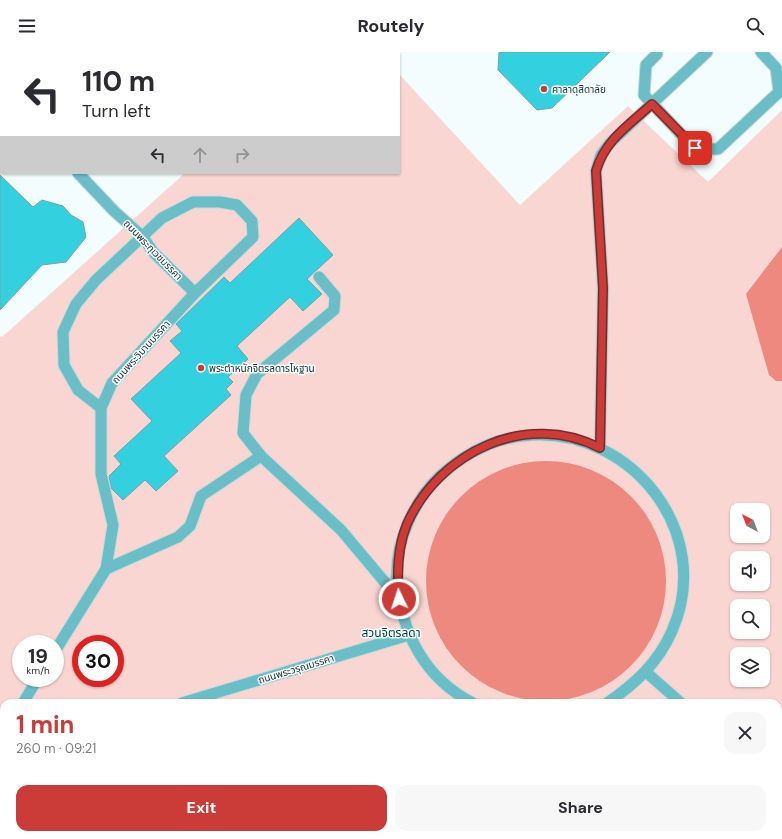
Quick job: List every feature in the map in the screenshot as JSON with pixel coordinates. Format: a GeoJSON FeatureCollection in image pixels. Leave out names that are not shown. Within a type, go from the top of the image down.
{"type":"FeatureCollection","features":[{"type":"Feature","properties":{"kind":"street"},"geometry":{"type":"LineString","coordinates":[[600,448],[603,288],[596,171],[601,155],[610,143],[707,52]]}},
{"type":"Feature","properties":{"kind":"street"},"geometry":{"type":"LineString","coordinates":[[657,54],[646,65],[644,95],[695,148],[718,149],[779,92],[776,68],[761,52]]}},
{"type":"Feature","properties":{"kind":"street","name":"ถนนพระกุเวชมรรคา"},"geometry":{"type":"LineString","coordinates":[[79,174],[114,211],[142,236],[154,252],[195,294]]}},
{"type":"Feature","properties":{"kind":"street","name":"ถนนพระวิมานมรรคา"},"geometry":{"type":"LineString","coordinates":[[64,637],[106,569],[113,525],[101,474],[101,408],[112,383],[195,294],[253,237],[252,221],[237,206],[220,202],[193,202],[162,218],[142,236]]}},
{"type":"Feature","properties":{"kind":"street"},"geometry":{"type":"LineString","coordinates":[[101,408],[78,390],[64,364],[63,332],[76,304],[96,280],[142,236]]}},
{"type":"Feature","properties":{"kind":"street"},"geometry":{"type":"LineString","coordinates":[[319,277],[335,296],[334,310],[257,374],[246,395],[243,434],[262,456],[341,530],[399,599]]}},
{"type":"Feature","properties":{"kind":"street"},"geometry":{"type":"LineString","coordinates":[[467,699],[444,683],[427,665],[403,621],[397,574],[400,550],[407,525],[418,503],[433,483],[451,466],[472,452],[495,442],[519,436],[544,434],[569,437],[615,455],[635,470],[652,488],[666,509],[676,532],[682,556],[683,581],[680,606],[673,630],[661,652],[646,672],[628,689],[613,699]]}},
{"type":"Feature","properties":{"kind":"street"},"geometry":{"type":"LineString","coordinates":[[106,569],[178,536],[190,526],[201,496],[262,456]]}},
{"type":"Feature","properties":{"kind":"street","name":"ถนนพระวรุณมรรคา"},"geometry":{"type":"LineString","coordinates":[[195,699],[409,634]]}},
{"type":"Feature","properties":{"kind":"street"},"geometry":{"type":"LineString","coordinates":[[646,672],[676,699]]}},
{"type":"Feature","properties":{"kind":"street"},"geometry":{"type":"LineString","coordinates":[[25,699],[33,687]]}},
{"type":"Feature","properties":{"kind":"shaded area"},"geometry":{"type":"Polygon","coordinates":[[[400,75],[520,205],[628,106],[708,182],[782,110],[782,699],[0,699],[0,336],[2,337],[184,174],[400,174],[400,75]]]}},
{"type":"Feature","properties":{"kind":"shaded area"},"geometry":{"type":"Polygon","coordinates":[[[782,247],[782,381],[776,381],[769,375],[746,294],[782,247]]]}},
{"type":"Feature","properties":{"kind":"shaded area"},"geometry":{"type":"Polygon","coordinates":[[[534,461],[558,461],[581,466],[603,475],[622,488],[639,505],[652,524],[661,546],[666,569],[666,593],[661,616],[646,648],[631,666],[613,681],[592,692],[569,699],[523,699],[500,692],[479,681],[461,666],[446,648],[431,616],[426,593],[426,569],[431,546],[440,524],[453,505],[470,488],[489,475],[511,466],[534,461]]]}},
{"type":"Feature","properties":{"kind":"building","name":"ศาลาดุสิดาลัย"},"geometry":{"type":"Polygon","coordinates":[[[499,52],[610,52],[552,108],[537,110],[498,70],[499,52]]]}},
{"type":"Feature","properties":{"kind":"building"},"geometry":{"type":"Polygon","coordinates":[[[0,175],[33,207],[42,200],[63,206],[71,215],[83,222],[86,237],[66,262],[42,265],[0,310],[0,175]]]}},
{"type":"Feature","properties":{"kind":"building","name":"พระตำหนักจิตรลดารโหฐาน"},"geometry":{"type":"Polygon","coordinates":[[[299,218],[333,255],[307,279],[322,294],[303,311],[290,297],[237,346],[248,359],[228,377],[233,382],[226,389],[231,395],[164,456],[178,471],[156,491],[145,480],[123,500],[111,488],[109,476],[121,464],[114,456],[152,421],[131,399],[181,353],[170,341],[182,331],[176,324],[224,277],[230,283],[299,218]]]}},
{"type":"Feature","properties":{"kind":"place","name":"ศาลาดุสิดาลัย"},"geometry":{"type":"Point","coordinates":[544,89]}},
{"type":"Feature","properties":{"kind":"place","name":"พระตำหนักจิตรลดารโหฐาน"},"geometry":{"type":"Point","coordinates":[201,368]}},
{"type":"Feature","properties":{"kind":"district","name":"สวนจิตรลดา"},"geometry":{"type":"Point","coordinates":[391,633]}},
{"type":"Feature","properties":{"kind":"route"},"geometry":{"type":"LineString","coordinates":[[399,599],[397,574],[400,550],[407,525],[418,503],[433,483],[451,466],[472,452],[495,442],[519,436],[544,434],[569,437],[593,444],[600,448],[603,288],[596,171],[598,163],[601,155],[610,143],[652,104],[695,148]]}}]}
